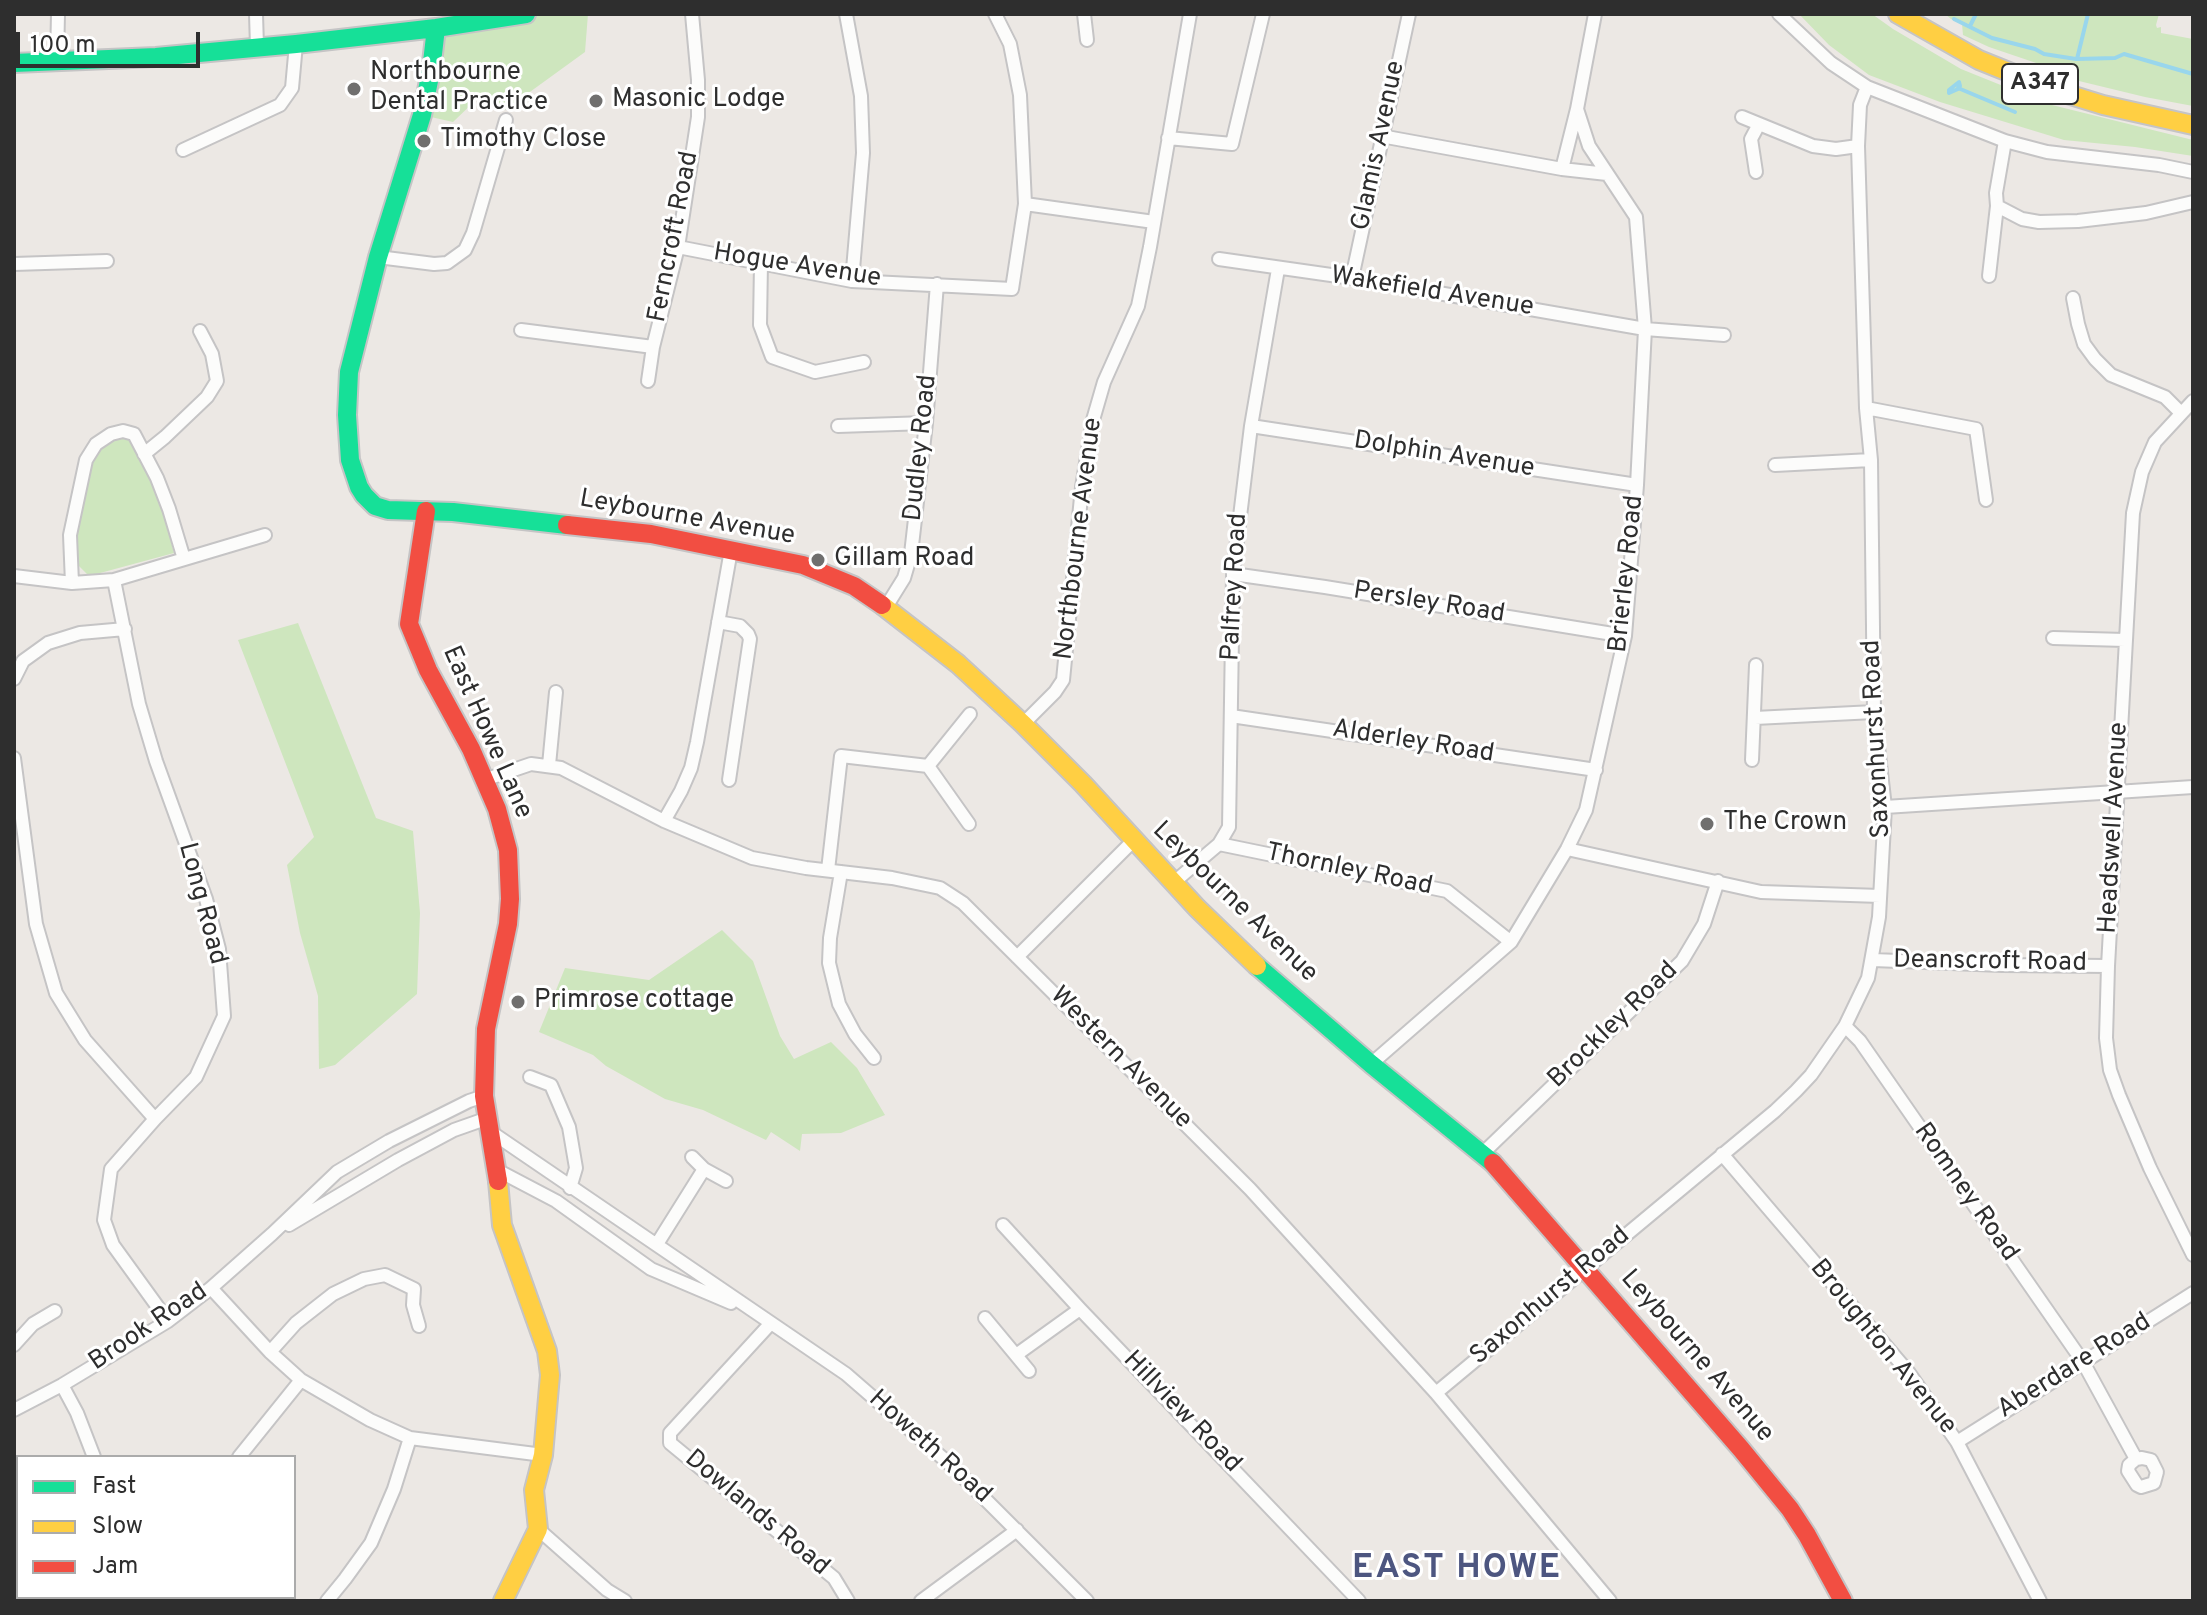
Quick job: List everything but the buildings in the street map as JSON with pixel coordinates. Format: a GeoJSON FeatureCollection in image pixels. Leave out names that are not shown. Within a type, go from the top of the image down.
{"type":"FeatureCollection","features":[{"type":"Feature","properties":{"kind":"street"},"geometry":{"type":"LineString","coordinates":[[57,60],[58,14]]}},
{"type":"Feature","properties":{"kind":"street"},"geometry":{"type":"LineString","coordinates":[[256,14],[257,47]]}},
{"type":"Feature","properties":{"kind":"street"},"geometry":{"type":"LineString","coordinates":[[14,63],[156,57],[296,44],[435,21],[526,14]]}},
{"type":"Feature","properties":{"kind":"street","name":"Ferncroft Road"},"geometry":{"type":"LineString","coordinates":[[648,381],[653,347],[678,247],[698,107],[692,14]]}},
{"type":"Feature","properties":{"kind":"street"},"geometry":{"type":"LineString","coordinates":[[846,14],[861,96],[863,153],[852,281]]}},
{"type":"Feature","properties":{"kind":"street"},"geometry":{"type":"LineString","coordinates":[[995,14],[1010,44],[1020,95],[1025,204],[1154,222]]}},
{"type":"Feature","properties":{"kind":"street"},"geometry":{"type":"LineString","coordinates":[[1084,14],[1087,40]]}},
{"type":"Feature","properties":{"kind":"street","name":"Northbourne Avenue"},"geometry":{"type":"LineString","coordinates":[[1023,724],[1063,680],[1082,487],[1093,420],[1104,382],[1138,306],[1190,14]]}},
{"type":"Feature","properties":{"kind":"street"},"geometry":{"type":"LineString","coordinates":[[1168,138],[1232,144],[1263,14]]}},
{"type":"Feature","properties":{"kind":"street","name":"Glamis Avenue"},"geometry":{"type":"LineString","coordinates":[[1352,278],[1409,14]]}},
{"type":"Feature","properties":{"kind":"street","name":"Brierley Road"},"geometry":{"type":"LineString","coordinates":[[1371,1064],[1511,942],[1567,849],[1586,810],[1625,636],[1645,329],[1636,217],[1589,146],[1577,109],[1595,14]]}},
{"type":"Feature","properties":{"kind":"street"},"geometry":{"type":"LineString","coordinates":[[1779,14],[1831,63],[1867,87],[2005,141],[2047,152],[2193,172]]}},
{"type":"Feature","properties":{"kind":"street","name":"A347"},"geometry":{"type":"LineString","coordinates":[[1898,14],[1979,60],[2051,89],[2103,105],[2193,125]]}},
{"type":"Feature","properties":{"kind":"street"},"geometry":{"type":"LineString","coordinates":[[426,511],[388,510],[375,506],[359,487],[350,460],[347,415],[349,372],[378,257],[422,115],[431,71],[435,21]]}},
{"type":"Feature","properties":{"kind":"street"},"geometry":{"type":"LineString","coordinates":[[183,150],[280,105],[292,88],[296,44]]}},
{"type":"Feature","properties":{"kind":"street","name":"Saxonhurst Road"},"geometry":{"type":"LineString","coordinates":[[1436,1393],[1775,1111],[1811,1075],[1845,1026],[1863,993],[1873,960],[1879,917],[1885,807],[1874,712],[1871,460],[1866,408],[1858,146],[1860,105],[1867,87]]}},
{"type":"Feature","properties":{"kind":"street"},"geometry":{"type":"LineString","coordinates":[[1562,169],[1577,109]]}},
{"type":"Feature","properties":{"kind":"street"},"geometry":{"type":"LineString","coordinates":[[1742,117],[1813,146],[1836,149],[1858,146]]}},
{"type":"Feature","properties":{"kind":"street"},"geometry":{"type":"LineString","coordinates":[[378,257],[447,263],[465,250],[473,233],[506,120]]}},
{"type":"Feature","properties":{"kind":"street"},"geometry":{"type":"LineString","coordinates":[[1756,172],[1751,139],[1759,124]]}},
{"type":"Feature","properties":{"kind":"street"},"geometry":{"type":"LineString","coordinates":[[1381,136],[1562,169],[1607,174]]}},
{"type":"Feature","properties":{"kind":"street"},"geometry":{"type":"LineString","coordinates":[[1989,276],[1996,193],[2005,141]]}},
{"type":"Feature","properties":{"kind":"street"},"geometry":{"type":"LineString","coordinates":[[1997,206],[2022,219],[2039,222],[2146,213],[2193,202]]}},
{"type":"Feature","properties":{"kind":"street","name":"Hogue Avenue"},"geometry":{"type":"LineString","coordinates":[[678,247],[852,281],[1012,289],[1025,204]]}},
{"type":"Feature","properties":{"kind":"street","name":"Wakefield Avenue"},"geometry":{"type":"LineString","coordinates":[[1219,259],[1352,278],[1645,329],[1724,335]]}},
{"type":"Feature","properties":{"kind":"street"},"geometry":{"type":"LineString","coordinates":[[14,264],[107,261]]}},
{"type":"Feature","properties":{"kind":"street"},"geometry":{"type":"LineString","coordinates":[[761,263],[760,325],[772,357],[815,372],[864,362]]}},
{"type":"Feature","properties":{"kind":"street","name":"Palfrey Road"},"geometry":{"type":"LineString","coordinates":[[1219,844],[1229,827],[1233,574],[1251,426],[1278,269]]}},
{"type":"Feature","properties":{"kind":"street","name":"Dudley Road"},"geometry":{"type":"LineString","coordinates":[[886,607],[909,566],[926,423],[937,284]]}},
{"type":"Feature","properties":{"kind":"street"},"geometry":{"type":"LineString","coordinates":[[2073,298],[2084,344],[2095,359],[2111,375],[2165,397],[2181,413]]}},
{"type":"Feature","properties":{"kind":"street"},"geometry":{"type":"LineString","coordinates":[[521,330],[653,347]]}},
{"type":"Feature","properties":{"kind":"street"},"geometry":{"type":"LineString","coordinates":[[144,454],[207,397],[217,381],[212,354],[200,331]]}},
{"type":"Feature","properties":{"kind":"street"},"geometry":{"type":"LineString","coordinates":[[535,347],[536,332]]}},
{"type":"Feature","properties":{"kind":"street"},"geometry":{"type":"LineString","coordinates":[[651,363],[667,364]]}},
{"type":"Feature","properties":{"kind":"street","name":"Headswell Avenue"},"geometry":{"type":"LineString","coordinates":[[2193,401],[2155,442],[2142,472],[2133,513],[2106,1038],[2110,1070],[2150,1168],[2193,1255]]}},
{"type":"Feature","properties":{"kind":"street"},"geometry":{"type":"LineString","coordinates":[[1866,408],[1976,429],[1986,500]]}},
{"type":"Feature","properties":{"kind":"street"},"geometry":{"type":"LineString","coordinates":[[838,426],[926,423]]}},
{"type":"Feature","properties":{"kind":"street","name":"Dolphin Avenue"},"geometry":{"type":"LineString","coordinates":[[1251,426],[1637,485]]}},
{"type":"Feature","properties":{"kind":"street"},"geometry":{"type":"LineString","coordinates":[[72,583],[70,535],[86,460],[96,444],[111,434],[123,431],[134,434],[144,454],[169,509],[184,559]]}},
{"type":"Feature","properties":{"kind":"street"},"geometry":{"type":"LineString","coordinates":[[1775,465],[1871,460]]}},
{"type":"Feature","properties":{"kind":"street","name":"Leybourne Avenue"},"geometry":{"type":"LineString","coordinates":[[426,511],[651,534],[803,565],[854,586],[886,607],[935,645],[1023,724],[1083,784],[1173,883],[1277,985],[1483,1153],[1521,1191],[1790,1509],[1843,1601]]}},
{"type":"Feature","properties":{"kind":"street","name":"East Howe Lane"},"geometry":{"type":"LineString","coordinates":[[426,511],[409,624],[428,670],[471,749],[497,809],[508,850],[510,899],[506,943],[486,1029],[484,1096],[505,1235],[547,1351],[550,1375],[543,1455],[534,1490],[538,1529]]}},
{"type":"Feature","properties":{"kind":"street"},"geometry":{"type":"LineString","coordinates":[[14,576],[72,583],[114,580],[265,535]]}},
{"type":"Feature","properties":{"kind":"street"},"geometry":{"type":"LineString","coordinates":[[664,821],[691,768],[731,550]]}},
{"type":"Feature","properties":{"kind":"street","name":"Persley Road"},"geometry":{"type":"LineString","coordinates":[[1233,574],[1625,636]]}},
{"type":"Feature","properties":{"kind":"street","name":"Long Road"},"geometry":{"type":"LineString","coordinates":[[114,580],[139,704],[156,761],[206,899],[219,949],[224,1016],[196,1077],[111,1169],[104,1220],[113,1245],[168,1321]]}},
{"type":"Feature","properties":{"kind":"street"},"geometry":{"type":"LineString","coordinates":[[718,622],[740,626],[750,639],[729,780]]}},
{"type":"Feature","properties":{"kind":"street"},"geometry":{"type":"LineString","coordinates":[[14,679],[23,661],[48,643],[80,633],[125,629]]}},
{"type":"Feature","properties":{"kind":"street"},"geometry":{"type":"LineString","coordinates":[[2053,638],[2125,640]]}},
{"type":"Feature","properties":{"kind":"street"},"geometry":{"type":"LineString","coordinates":[[1752,760],[1756,665]]}},
{"type":"Feature","properties":{"kind":"street"},"geometry":{"type":"LineString","coordinates":[[484,780],[522,766],[549,765],[556,692]]}},
{"type":"Feature","properties":{"kind":"street"},"geometry":{"type":"LineString","coordinates":[[1755,718],[1874,712]]}},
{"type":"Feature","properties":{"kind":"street"},"geometry":{"type":"LineString","coordinates":[[928,766],[970,714]]}},
{"type":"Feature","properties":{"kind":"street","name":"Alderley Road"},"geometry":{"type":"LineString","coordinates":[[1231,716],[1596,770]]}},
{"type":"Feature","properties":{"kind":"street"},"geometry":{"type":"LineString","coordinates":[[874,1058],[855,1034],[839,1004],[829,963],[841,756],[928,766],[969,824]]}},
{"type":"Feature","properties":{"kind":"street"},"geometry":{"type":"LineString","coordinates":[[14,758],[36,924],[56,993],[85,1040],[155,1119]]}},
{"type":"Feature","properties":{"kind":"street","name":"Western Avenue"},"geometry":{"type":"LineString","coordinates":[[549,765],[594,784],[664,821],[752,858],[940,888],[963,903],[1250,1189],[1436,1393],[1610,1601]]}},
{"type":"Feature","properties":{"kind":"street"},"geometry":{"type":"LineString","coordinates":[[1885,807],[2193,787]]}},
{"type":"Feature","properties":{"kind":"street"},"geometry":{"type":"LineString","coordinates":[[1017,957],[1133,841]]}},
{"type":"Feature","properties":{"kind":"street"},"geometry":{"type":"LineString","coordinates":[[1173,883],[1219,844]]}},
{"type":"Feature","properties":{"kind":"street","name":"Thornley Road"},"geometry":{"type":"LineString","coordinates":[[1219,844],[1447,891],[1511,942]]}},
{"type":"Feature","properties":{"kind":"street"},"geometry":{"type":"LineString","coordinates":[[1567,849],[1761,892],[1880,896]]}},
{"type":"Feature","properties":{"kind":"street","name":"Brockley Road"},"geometry":{"type":"LineString","coordinates":[[1483,1153],[1682,961],[1704,924],[1718,881]]}},
{"type":"Feature","properties":{"kind":"street","name":"Deanscroft Road"},"geometry":{"type":"LineString","coordinates":[[1873,960],[1973,965],[2108,966]]}},
{"type":"Feature","properties":{"kind":"street","name":"Romney Road"},"geometry":{"type":"LineString","coordinates":[[1845,1026],[1860,1041],[2083,1362],[2136,1459]]}},
{"type":"Feature","properties":{"kind":"street"},"geometry":{"type":"LineString","coordinates":[[530,1077],[551,1085],[569,1127],[576,1168],[570,1188]]}},
{"type":"Feature","properties":{"kind":"street","name":"Brook Road"},"geometry":{"type":"LineString","coordinates":[[15,1408],[62,1385],[168,1321],[211,1288],[337,1172],[389,1141],[484,1096]]}},
{"type":"Feature","properties":{"kind":"street","name":"Brook Road"},"geometry":{"type":"LineString","coordinates":[[272,1234],[454,1130],[489,1125]]}},
{"type":"Feature","properties":{"kind":"street","name":"Howeth Road"},"geometry":{"type":"LineString","coordinates":[[489,1125],[570,1188],[846,1374],[953,1467],[1087,1601]]}},
{"type":"Feature","properties":{"kind":"street","name":"Broughton Avenue"},"geometry":{"type":"LineString","coordinates":[[1722,1154],[1909,1373],[1957,1442],[2040,1601]]}},
{"type":"Feature","properties":{"kind":"street"},"geometry":{"type":"LineString","coordinates":[[692,1157],[704,1169],[726,1181]]}},
{"type":"Feature","properties":{"kind":"street"},"geometry":{"type":"LineString","coordinates":[[657,1244],[704,1169]]}},
{"type":"Feature","properties":{"kind":"street","name":"Howeth Road"},"geometry":{"type":"LineString","coordinates":[[497,1170],[556,1201],[651,1269],[756,1313]]}},
{"type":"Feature","properties":{"kind":"street","name":"Hillview Road"},"geometry":{"type":"LineString","coordinates":[[1003,1225],[1359,1601]]}},
{"type":"Feature","properties":{"kind":"street"},"geometry":{"type":"LineString","coordinates":[[270,1352],[296,1323],[333,1294],[364,1279],[385,1275],[414,1289],[413,1305],[419,1326]]}},
{"type":"Feature","properties":{"kind":"street"},"geometry":{"type":"LineString","coordinates":[[211,1288],[270,1352],[301,1380],[370,1420],[410,1438],[543,1455]]}},
{"type":"Feature","properties":{"kind":"street","name":"Aberdare Road"},"geometry":{"type":"LineString","coordinates":[[1957,1442],[2193,1293]]}},
{"type":"Feature","properties":{"kind":"street"},"geometry":{"type":"LineString","coordinates":[[1016,1355],[1080,1309]]}},
{"type":"Feature","properties":{"kind":"street"},"geometry":{"type":"LineString","coordinates":[[14,1345],[33,1324],[55,1311]]}},
{"type":"Feature","properties":{"kind":"street"},"geometry":{"type":"LineString","coordinates":[[985,1318],[1029,1371]]}},
{"type":"Feature","properties":{"kind":"street","name":"Dowlands Road"},"geometry":{"type":"LineString","coordinates":[[771,1323],[670,1433],[670,1443],[834,1578],[848,1601]]}},
{"type":"Feature","properties":{"kind":"street"},"geometry":{"type":"LineString","coordinates":[[241,1455],[301,1380]]}},
{"type":"Feature","properties":{"kind":"street"},"geometry":{"type":"LineString","coordinates":[[62,1385],[93,1455]]}},
{"type":"Feature","properties":{"kind":"street"},"geometry":{"type":"LineString","coordinates":[[327,1601],[371,1543],[394,1489],[410,1438]]}},
{"type":"Feature","properties":{"kind":"street"},"geometry":{"type":"LineString","coordinates":[[503,1601],[538,1529],[607,1590],[625,1601]]}},
{"type":"Feature","properties":{"kind":"street"},"geometry":{"type":"LineString","coordinates":[[921,1601],[940,1596],[969,1564],[1017,1530]]}},
{"type":"Feature","properties":{"kind":"green space"},"geometry":{"type":"Polygon","coordinates":[[[526,14],[588,14],[585,52],[505,110],[477,99],[453,122],[422,115],[436,28],[526,14]]]}},
{"type":"Feature","properties":{"kind":"green space"},"geometry":{"type":"Polygon","coordinates":[[[1799,14],[1872,14],[1961,69],[2048,104],[2193,140],[2193,156],[2064,140],[1940,102],[1869,75],[1829,45],[1799,14]]]}},
{"type":"Feature","properties":{"kind":"green space"},"geometry":{"type":"Polygon","coordinates":[[[1945,14],[2159,14],[2156,25],[2157,28],[2161,27],[2161,33],[2193,39],[2193,106],[2079,81],[1963,35],[1962,24],[1945,14]]]}},
{"type":"Feature","properties":{"kind":"green space"},"geometry":{"type":"Polygon","coordinates":[[[124,435],[132,439],[158,492],[174,553],[89,576],[78,565],[75,539],[92,458],[96,449],[124,435]]]}},
{"type":"Feature","properties":{"kind":"green space"},"geometry":{"type":"Polygon","coordinates":[[[298,623],[376,818],[413,831],[420,913],[417,994],[335,1065],[319,1069],[318,996],[300,933],[287,865],[314,837],[238,640],[298,623]]]}},
{"type":"Feature","properties":{"kind":"green space"},"geometry":{"type":"Polygon","coordinates":[[[722,930],[753,961],[780,1036],[794,1059],[831,1042],[857,1068],[885,1115],[841,1133],[802,1134],[800,1151],[771,1132],[766,1140],[703,1110],[665,1099],[606,1066],[593,1055],[539,1032],[565,968],[649,980],[722,930]]]}},
{"type":"Feature","properties":{"kind":"waterway"},"geometry":{"type":"LineString","coordinates":[[1970,26],[1976,14]]}},
{"type":"Feature","properties":{"kind":"waterway"},"geometry":{"type":"LineString","coordinates":[[2088,14],[2077,59],[2115,58],[2124,54],[2193,74]]}},
{"type":"Feature","properties":{"kind":"waterway"},"geometry":{"type":"LineString","coordinates":[[1954,19],[1992,38],[2044,54],[2076,59]]}},
{"type":"Feature","properties":{"kind":"waterway"},"geometry":{"type":"LineString","coordinates":[[1958,89],[1949,93],[1959,82],[1958,88],[2015,112]]}},
{"type":"Feature","properties":{"kind":"traffic: fast"},"geometry":{"type":"LineString","coordinates":[[14,63],[156,57],[296,44],[526,14]]}},
{"type":"Feature","properties":{"kind":"traffic: fast"},"geometry":{"type":"LineString","coordinates":[[436,28],[422,115],[378,257],[349,372],[347,415],[350,460],[364,495],[375,506],[388,510],[453,512],[567,525]]}},
{"type":"Feature","properties":{"kind":"traffic: fast"},"geometry":{"type":"LineString","coordinates":[[1257,966],[1493,1163]]}},
{"type":"Feature","properties":{"kind":"traffic: slow"},"geometry":{"type":"LineString","coordinates":[[1898,14],[1979,60],[2051,89],[2103,105],[2193,125]]}},
{"type":"Feature","properties":{"kind":"traffic: slow"},"geometry":{"type":"LineString","coordinates":[[882,605],[958,664],[1023,724],[1197,908],[1257,966]]}},
{"type":"Feature","properties":{"kind":"traffic: slow"},"geometry":{"type":"LineString","coordinates":[[498,1181],[502,1225],[547,1351],[550,1375],[543,1455],[534,1490],[538,1529],[503,1601]]}},
{"type":"Feature","properties":{"kind":"traffic: jam"},"geometry":{"type":"LineString","coordinates":[[426,511],[409,624],[428,670],[471,749],[497,809],[508,850],[508,924],[486,1029],[484,1096],[498,1181]]}},
{"type":"Feature","properties":{"kind":"traffic: jam"},"geometry":{"type":"LineString","coordinates":[[567,525],[651,534],[803,565],[854,586],[882,605]]}},
{"type":"Feature","properties":{"kind":"traffic: jam"},"geometry":{"type":"LineString","coordinates":[[1493,1163],[1790,1509],[1843,1601]]}},
{"type":"Feature","properties":{"kind":"place","name":"Northbourne Dental Practice"},"geometry":{"type":"Point","coordinates":[354,89]}},
{"type":"Feature","properties":{"kind":"place","name":"Masonic Lodge"},"geometry":{"type":"Point","coordinates":[596,101]}},
{"type":"Feature","properties":{"kind":"place","name":"Timothy Close"},"geometry":{"type":"Point","coordinates":[424,141]}},
{"type":"Feature","properties":{"kind":"place","name":"Gillam Road"},"geometry":{"type":"Point","coordinates":[818,560]}},
{"type":"Feature","properties":{"kind":"place","name":"The Crown"},"geometry":{"type":"Point","coordinates":[1707,824]}},
{"type":"Feature","properties":{"kind":"place","name":"Primrose cottage"},"geometry":{"type":"Point","coordinates":[518,1002]}},
{"type":"Feature","properties":{"kind":"district","name":"EAST HOWE"},"geometry":{"type":"Point","coordinates":[1457,1570]}}]}
